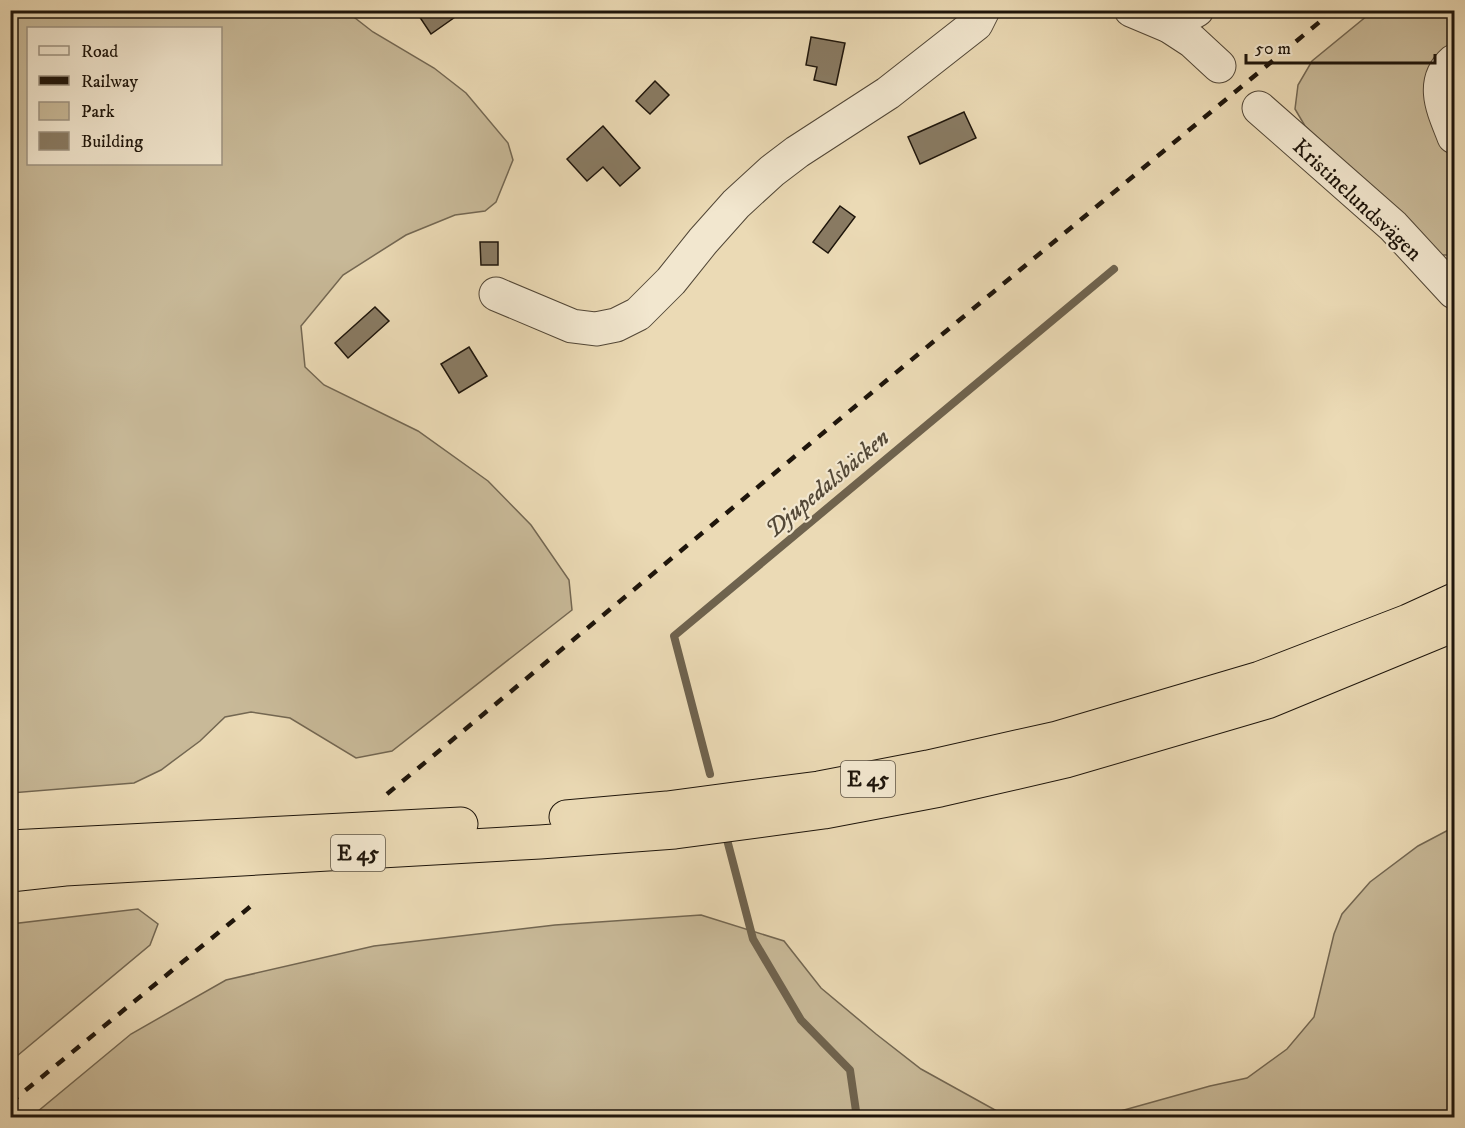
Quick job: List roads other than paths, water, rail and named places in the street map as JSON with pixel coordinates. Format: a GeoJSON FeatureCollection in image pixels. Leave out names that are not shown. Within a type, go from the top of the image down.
{"type":"FeatureCollection","features":[{"type":"Feature","properties":{"kind":"highway","name":"E 45"},"geometry":{"type":"LineString","coordinates":[[10,847],[534,820],[667,808],[819,788],[928,767],[1069,735],[1260,678],[1408,621],[1455,600]]}},
{"type":"Feature","properties":{"kind":"highway","name":"E 45"},"geometry":{"type":"LineString","coordinates":[[10,875],[65,869],[540,842],[675,832],[824,812],[928,793],[1066,761],[1267,702],[1455,625]]}},
{"type":"Feature","properties":{"kind":"street"},"geometry":{"type":"LineString","coordinates":[[496,294],[572,326],[596,329],[616,325],[638,314],[671,281],[736,204],[772,171],[797,152],[888,93],[976,24],[983,10]]}},
{"type":"Feature","properties":{"kind":"street"},"geometry":{"type":"LineString","coordinates":[[1131,10],[1169,26],[1192,41],[1219,66]]}},
{"type":"Feature","properties":{"kind":"street"},"geometry":{"type":"LineString","coordinates":[[1169,26],[1197,10]]}},
{"type":"Feature","properties":{"kind":"street"},"geometry":{"type":"LineString","coordinates":[[1455,61],[1443,76],[1440,92],[1444,110],[1455,137]]}},
{"type":"Feature","properties":{"kind":"street","name":"Kristinelundsvägen"},"geometry":{"type":"LineString","coordinates":[[1259,108],[1394,226],[1452,285]]}},
{"type":"Feature","properties":{"kind":"waterway","name":"Djupedalsbäcken"},"geometry":{"type":"LineString","coordinates":[[710,774],[674,636],[1114,269]]}},
{"type":"Feature","properties":{"kind":"waterway","name":"Djupedalsbäcken"},"geometry":{"type":"LineString","coordinates":[[725,832],[753,939],[801,1020],[850,1070],[857,1118]]}},
{"type":"Feature","properties":{"kind":"railway"},"geometry":{"type":"LineString","coordinates":[[387,794],[1334,10]]}},
{"type":"Feature","properties":{"kind":"railway"},"geometry":{"type":"LineString","coordinates":[[10,1103],[251,906]]}}]}
